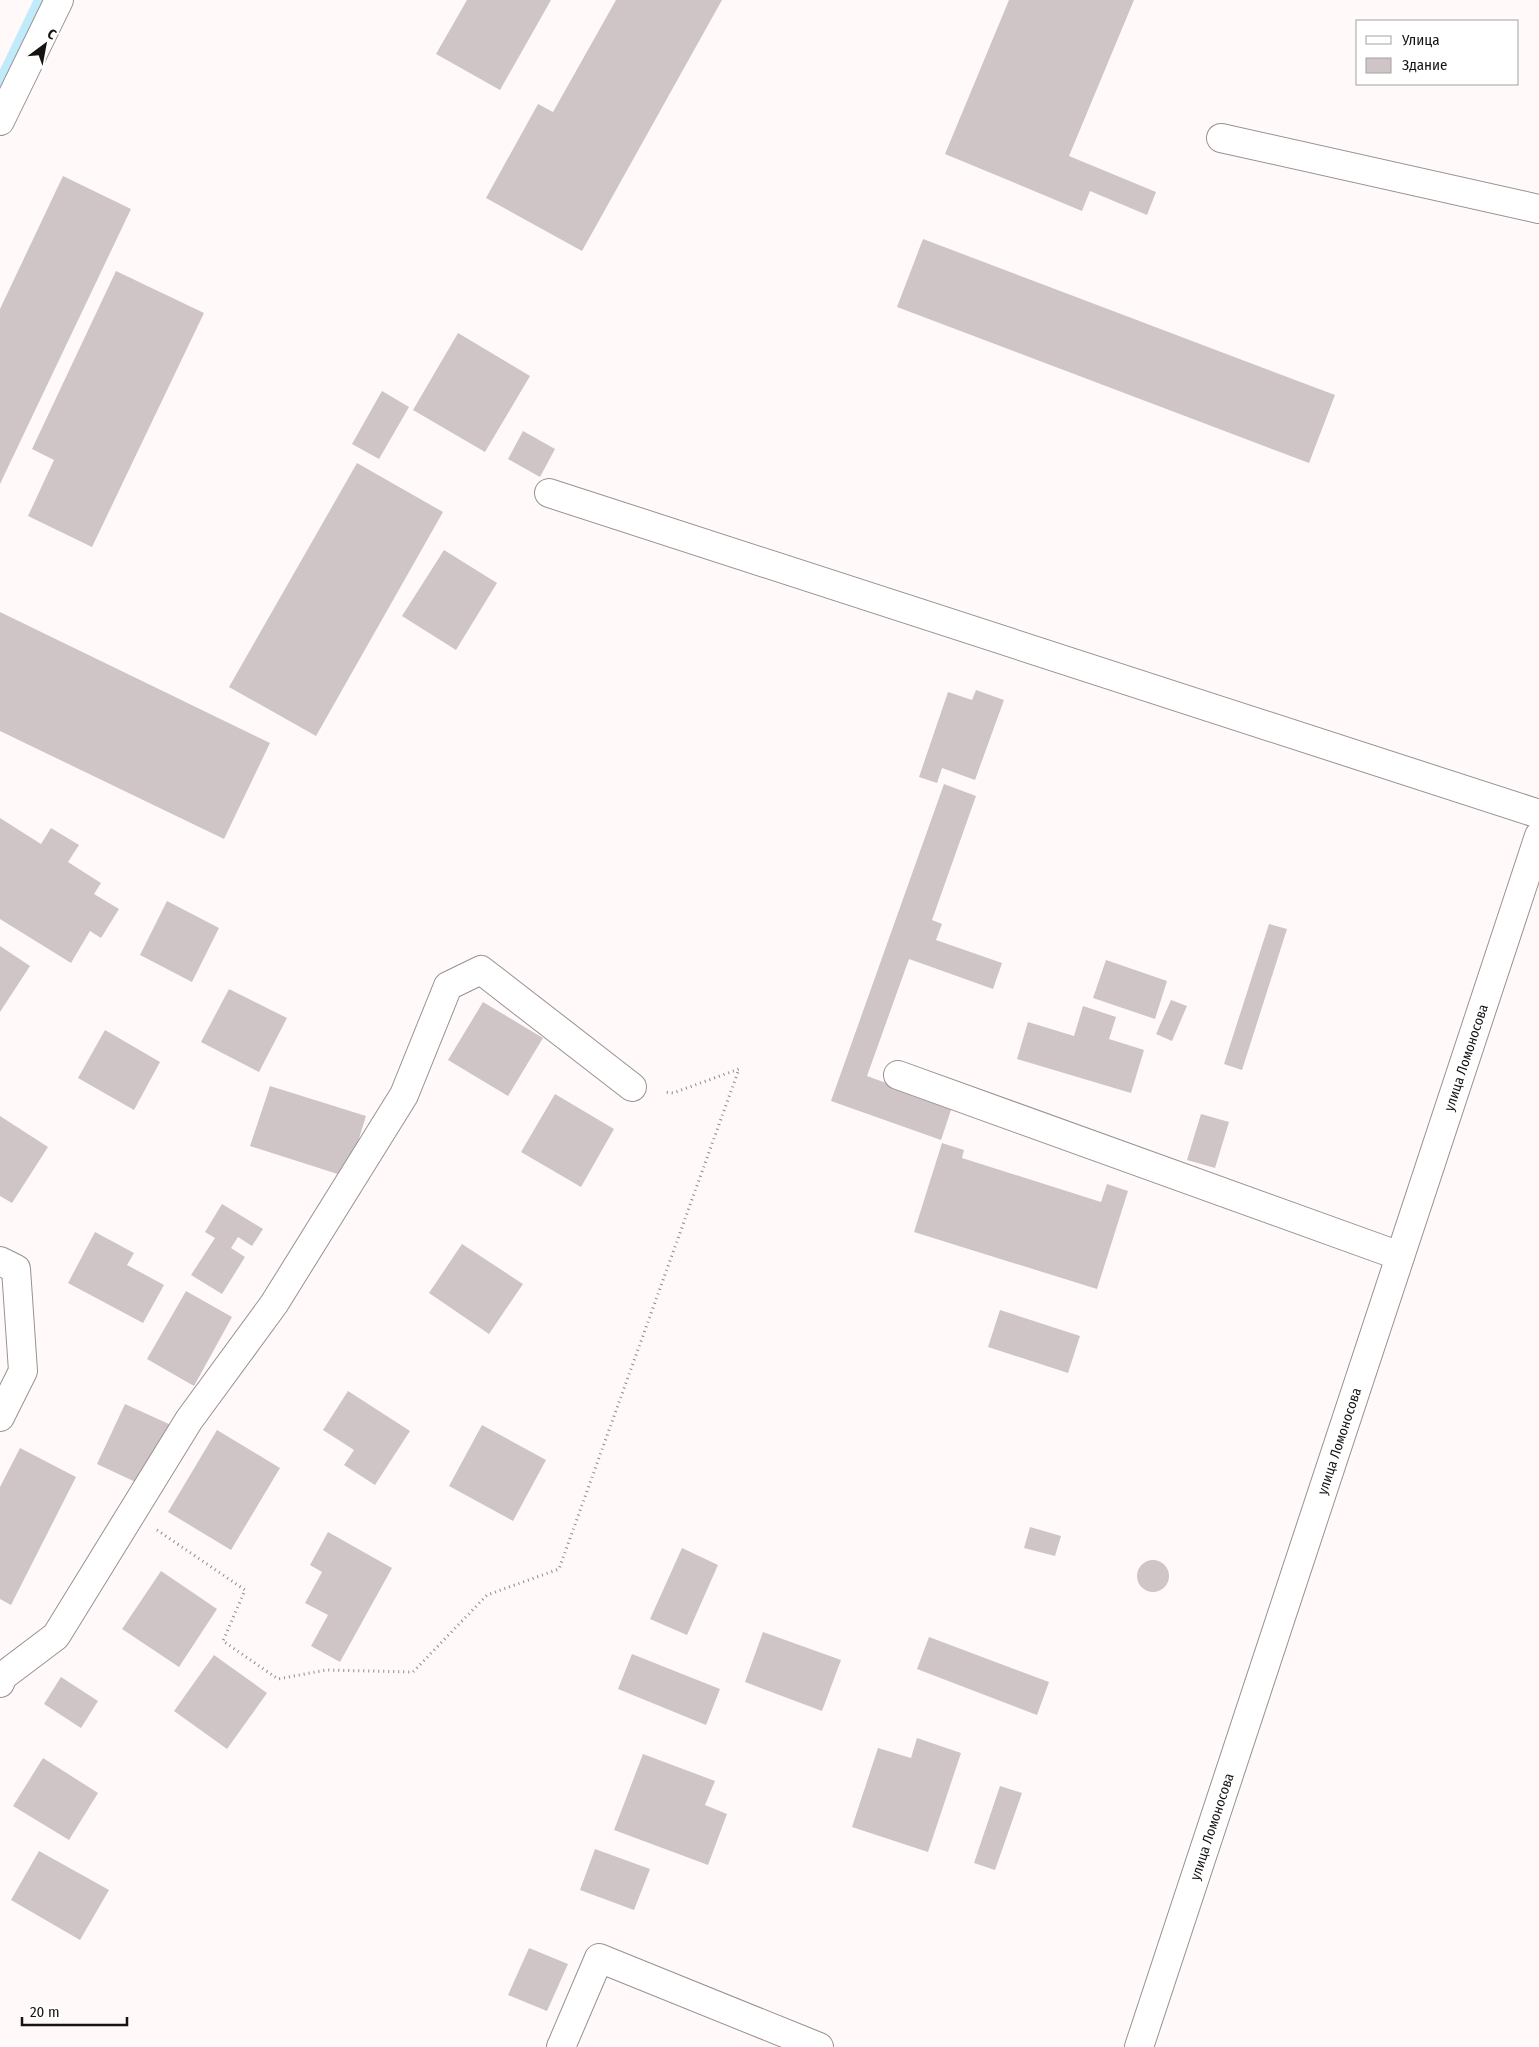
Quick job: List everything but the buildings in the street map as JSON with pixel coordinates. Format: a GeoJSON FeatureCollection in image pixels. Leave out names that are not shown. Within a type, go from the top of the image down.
{"type":"FeatureCollection","features":[{"type":"Feature","properties":{"kind":"street"},"geometry":{"type":"LineString","coordinates":[[0,121],[59,0]]}},
{"type":"Feature","properties":{"kind":"street"},"geometry":{"type":"LineString","coordinates":[[1221,138],[1539,209]]}},
{"type":"Feature","properties":{"kind":"street"},"geometry":{"type":"LineString","coordinates":[[549,493],[1539,814]]}},
{"type":"Feature","properties":{"kind":"street","name":"улица Ломоносова"},"geometry":{"type":"LineString","coordinates":[[1139,2047],[1539,836]]}},
{"type":"Feature","properties":{"kind":"street"},"geometry":{"type":"LineString","coordinates":[[0,1683],[3,1676],[56,1636],[188,1420],[274,1304],[404,1095],[448,986],[482,970],[632,1087]]}},
{"type":"Feature","properties":{"kind":"street"},"geometry":{"type":"LineString","coordinates":[[898,1075],[1400,1256]]}},
{"type":"Feature","properties":{"kind":"street"},"geometry":{"type":"LineString","coordinates":[[0,1260],[16,1269],[23,1371],[0,1417]]}},
{"type":"Feature","properties":{"kind":"street"},"geometry":{"type":"LineString","coordinates":[[561,2047],[599,1958],[819,2047]]}},
{"type":"Feature","properties":{"kind":"path"},"geometry":{"type":"LineString","coordinates":[[131,1513],[245,1590],[223,1641],[278,1679],[326,1670],[413,1672],[487,1595],[559,1569],[738,1069],[673,1093],[632,1087]]}},
{"type":"Feature","properties":{"kind":"waterway"},"geometry":{"type":"LineString","coordinates":[[0,81],[39,0]]}}]}
